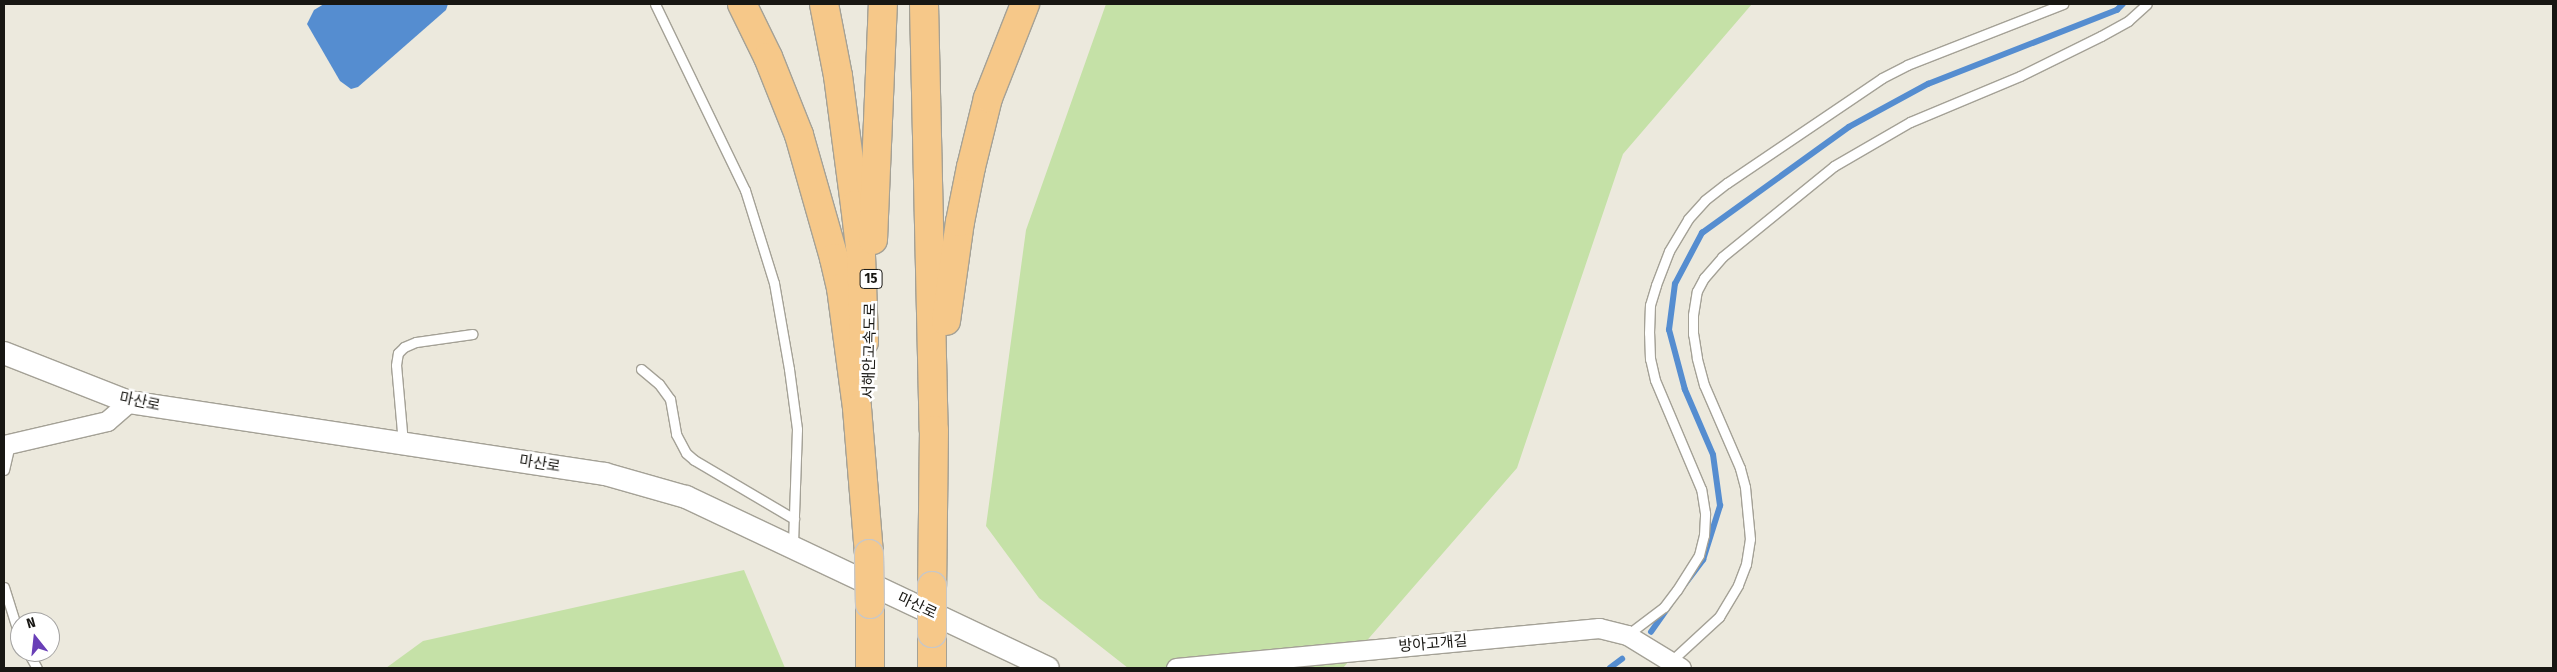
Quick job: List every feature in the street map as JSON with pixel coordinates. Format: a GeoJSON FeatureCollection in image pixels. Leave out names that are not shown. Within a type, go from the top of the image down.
{"type":"FeatureCollection","features":[{"type":"Feature","properties":{"kind":"highway"},"geometry":{"type":"LineString","coordinates":[[742,4],[768,56],[799,135],[836,266],[857,408],[868,554]]}},
{"type":"Feature","properties":{"kind":"highway"},"geometry":{"type":"LineString","coordinates":[[824,4],[838,76],[861,255],[868,554]]}},
{"type":"Feature","properties":{"kind":"highway","name":"서해안고속도로"},"geometry":{"type":"LineString","coordinates":[[870,668],[868,554],[871,278],[883,4]]}},
{"type":"Feature","properties":{"kind":"highway"},"geometry":{"type":"LineString","coordinates":[[924,4],[934,430],[932,668]]}},
{"type":"Feature","properties":{"kind":"highway"},"geometry":{"type":"LineString","coordinates":[[934,430],[949,289],[971,167],[988,98],[1025,4]]}},
{"type":"Feature","properties":{"kind":"street","name":"마산로"},"geometry":{"type":"LineString","coordinates":[[4,353],[128,402],[605,474],[686,497],[1048,668]]}},
{"type":"Feature","properties":{"kind":"street"},"geometry":{"type":"LineString","coordinates":[[7,445],[107,421],[128,402]]}},
{"type":"Feature","properties":{"kind":"street","name":"방아고개길"},"geometry":{"type":"LineString","coordinates":[[1176,668],[1599,628],[1627,635],[1675,665]]}},
{"type":"Feature","properties":{"kind":"lane"},"geometry":{"type":"LineString","coordinates":[[655,4],[745,190],[774,284],[790,369],[797,429],[792,548]]}},
{"type":"Feature","properties":{"kind":"lane"},"geometry":{"type":"LineString","coordinates":[[1627,635],[1664,607],[1699,555],[1704,535],[1705,513],[1701,489],[1655,380],[1650,359],[1650,306],[1669,251],[1688,219],[1705,200],[1727,183],[1882,78],[1914,62],[2063,4]]}},
{"type":"Feature","properties":{"kind":"lane"},"geometry":{"type":"LineString","coordinates":[[1675,665],[1719,617],[1738,585],[1746,564],[1750,539],[1749,513],[1743,477],[1704,385],[1694,342],[1693,315],[1697,291],[1704,278],[1722,257],[1834,166],[1910,122],[2020,76],[2101,36],[2128,21],[2147,4]]}},
{"type":"Feature","properties":{"kind":"lane"},"geometry":{"type":"LineString","coordinates":[[404,444],[396,365],[398,353],[404,347],[416,342],[472,334]]}},
{"type":"Feature","properties":{"kind":"lane"},"geometry":{"type":"LineString","coordinates":[[641,370],[659,384],[670,399],[676,434],[686,453],[694,460],[794,519]]}},
{"type":"Feature","properties":{"kind":"lane"},"geometry":{"type":"LineString","coordinates":[[4,470],[7,445]]}},
{"type":"Feature","properties":{"kind":"lane"},"geometry":{"type":"LineString","coordinates":[[4,587],[12,612]]}},
{"type":"Feature","properties":{"kind":"green space"},"geometry":{"type":"Polygon","coordinates":[[[1106,4],[1752,4],[1623,154],[1517,468],[1343,668],[1128,668],[1039,598],[986,526],[1026,230],[1106,4]]]}},
{"type":"Feature","properties":{"kind":"green space"},"geometry":{"type":"Polygon","coordinates":[[[744,570],[785,668],[386,668],[423,641],[744,570]]]}},
{"type":"Feature","properties":{"kind":"water"},"geometry":{"type":"Polygon","coordinates":[[[324,4],[448,4],[446,10],[358,87],[351,89],[340,81],[307,24],[314,10],[324,4]]]}},
{"type":"Feature","properties":{"kind":"waterway"},"geometry":{"type":"LineString","coordinates":[[1685,584],[1703,560],[1720,506],[1713,455],[1685,390],[1669,330],[1675,284],[1702,233],[1849,127],[1928,84],[2117,10],[2123,4]]}},
{"type":"Feature","properties":{"kind":"waterway"},"geometry":{"type":"LineString","coordinates":[[1651,632],[1669,606]]}},
{"type":"Feature","properties":{"kind":"waterway"},"geometry":{"type":"LineString","coordinates":[[1610,668],[1622,659]]}}]}
